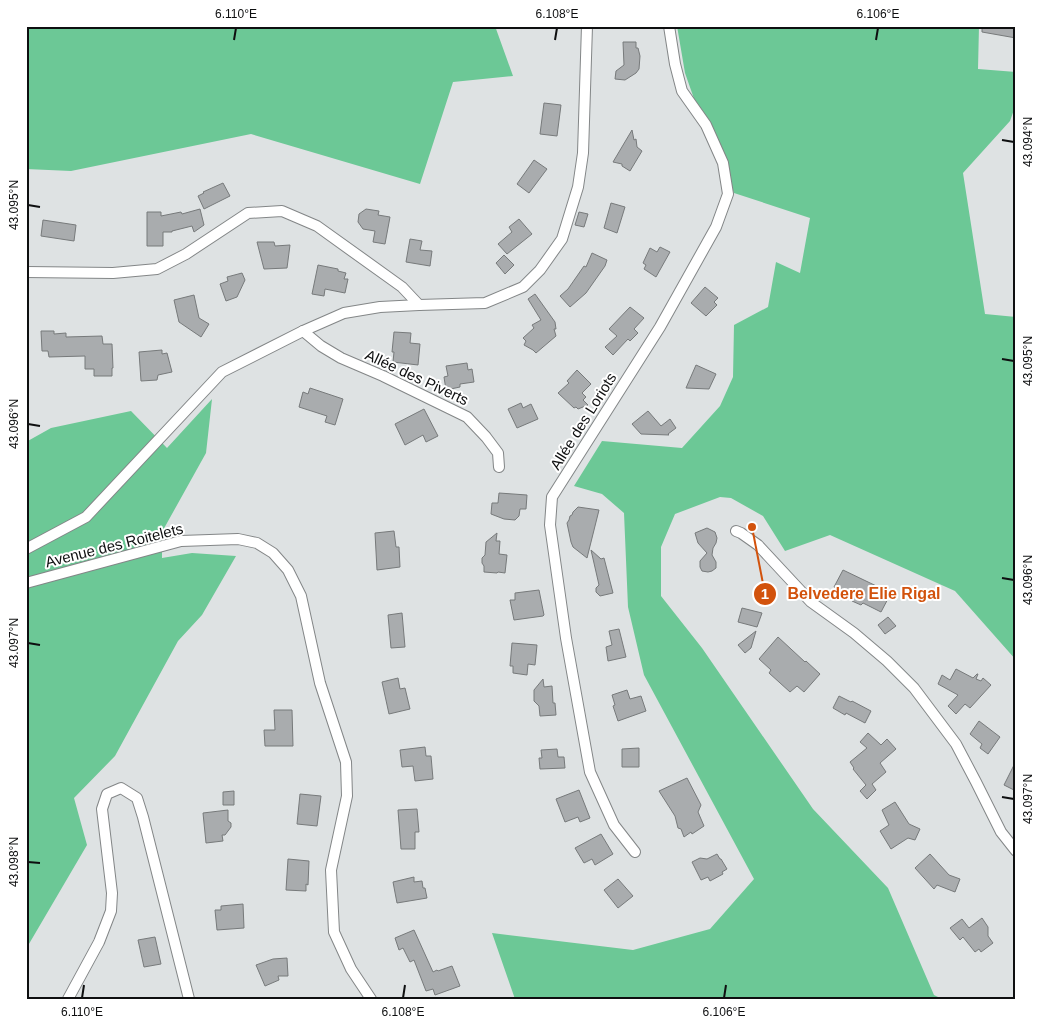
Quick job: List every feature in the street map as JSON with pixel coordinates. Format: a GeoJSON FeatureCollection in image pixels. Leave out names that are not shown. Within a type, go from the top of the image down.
{"type":"FeatureCollection","features":[{"type":"Feature","properties":{"kind":"street","name":"Avenue des Roitelets"},"geometry":{"type":"LineString","coordinates":[[26,549],[86,517],[222,372],[344,313],[380,307],[485,303],[523,287],[540,270],[562,239],[578,187],[583,153],[587,26]]}},
{"type":"Feature","properties":{"kind":"street","name":"Allée des Loriots"},"geometry":{"type":"LineString","coordinates":[[636,852],[614,825],[590,772],[566,638],[550,525],[552,497],[660,327],[716,227],[728,194],[723,164],[706,125],[682,91],[675,64],[669,26]]}},
{"type":"Feature","properties":{"kind":"street"},"geometry":{"type":"LineString","coordinates":[[26,272],[113,273],[156,269],[186,254],[248,213],[282,211],[317,226],[402,287],[419,305]]}},
{"type":"Feature","properties":{"kind":"street","name":"Allée des Piverts"},"geometry":{"type":"LineString","coordinates":[[303,332],[341,358],[383,376],[467,417],[498,453],[499,466]]}},
{"type":"Feature","properties":{"kind":"street"},"geometry":{"type":"LineString","coordinates":[[736,531],[758,545],[811,602],[854,633],[888,661],[914,688],[956,744],[1001,832],[1016,851]]}},
{"type":"Feature","properties":{"kind":"street","name":"Avenue des Roitelets"},"geometry":{"type":"LineString","coordinates":[[26,583],[180,541],[238,539],[257,543],[274,553],[288,570],[301,596],[320,683],[346,762],[347,796],[331,870],[334,932],[351,969],[371,999]]}},
{"type":"Feature","properties":{"kind":"street"},"geometry":{"type":"LineString","coordinates":[[68,999],[99,942],[110,911],[112,893],[102,809],[107,794],[121,788],[137,798],[189,999]]}},
{"type":"Feature","properties":{"kind":"street"},"geometry":{"type":"LineString","coordinates":[[186,982],[194,999]]}},
{"type":"Feature","properties":{"kind":"green space"},"geometry":{"type":"Polygon","coordinates":[[[26,26],[495,26],[513,76],[453,82],[420,184],[251,134],[71,171],[26,169],[26,26]]]}},
{"type":"Feature","properties":{"kind":"green space"},"geometry":{"type":"Polygon","coordinates":[[[677,26],[979,26],[978,69],[1016,72],[1016,104],[1010,121],[963,173],[985,314],[1016,317],[1016,660],[955,591],[830,535],[785,551],[763,516],[731,498],[720,497],[675,514],[661,547],[661,596],[702,648],[813,809],[888,888],[934,995],[942,999],[515,999],[492,933],[633,950],[710,929],[754,879],[644,675],[628,607],[624,513],[602,494],[574,486],[602,441],[682,448],[720,406],[733,377],[734,325],[768,307],[776,262],[800,273],[810,218],[734,193],[705,130],[685,73],[677,26]]]}},
{"type":"Feature","properties":{"kind":"green space"},"geometry":{"type":"Polygon","coordinates":[[[212,399],[206,453],[162,532],[162,558],[192,553],[236,556],[202,615],[178,641],[115,756],[74,798],[87,845],[26,949],[26,442],[51,428],[131,411],[167,448],[212,399]]]}},
{"type":"Feature","properties":{"kind":"building"},"geometry":{"type":"Polygon","coordinates":[[[982,26],[1016,26],[1016,38],[982,32],[982,26]]]}},
{"type":"Feature","properties":{"kind":"building"},"geometry":{"type":"Polygon","coordinates":[[[623,42],[636,42],[636,48],[638,48],[640,56],[639,69],[625,80],[615,79],[616,71],[624,65],[623,42]]]}},
{"type":"Feature","properties":{"kind":"building"},"geometry":{"type":"Polygon","coordinates":[[[544,103],[561,105],[557,136],[540,134],[544,103]]]}},
{"type":"Feature","properties":{"kind":"building"},"geometry":{"type":"Polygon","coordinates":[[[632,130],[637,147],[642,151],[630,171],[622,166],[622,164],[613,162],[632,130]]]}},
{"type":"Feature","properties":{"kind":"building"},"geometry":{"type":"Polygon","coordinates":[[[534,160],[547,169],[529,193],[517,184],[534,160]]]}},
{"type":"Feature","properties":{"kind":"building"},"geometry":{"type":"Polygon","coordinates":[[[223,183],[230,196],[204,209],[198,196],[223,183]]]}},
{"type":"Feature","properties":{"kind":"building"},"geometry":{"type":"Polygon","coordinates":[[[611,203],[625,207],[617,233],[604,228],[611,203]]]}},
{"type":"Feature","properties":{"kind":"building"},"geometry":{"type":"Polygon","coordinates":[[[200,209],[204,225],[194,232],[192,226],[172,232],[163,232],[163,246],[147,246],[147,212],[161,212],[161,216],[181,212],[182,214],[200,209]]]}},
{"type":"Feature","properties":{"kind":"building"},"geometry":{"type":"Polygon","coordinates":[[[366,209],[379,211],[378,215],[390,217],[385,244],[373,242],[375,231],[363,229],[358,222],[359,214],[366,209]]]}},
{"type":"Feature","properties":{"kind":"building"},"geometry":{"type":"Polygon","coordinates":[[[579,212],[588,214],[584,227],[575,225],[579,212]]]}},
{"type":"Feature","properties":{"kind":"building"},"geometry":{"type":"Polygon","coordinates":[[[519,219],[532,234],[507,254],[498,244],[512,232],[509,227],[519,219]]]}},
{"type":"Feature","properties":{"kind":"building"},"geometry":{"type":"Polygon","coordinates":[[[43,220],[76,225],[74,241],[41,236],[43,220]]]}},
{"type":"Feature","properties":{"kind":"building"},"geometry":{"type":"Polygon","coordinates":[[[410,239],[422,241],[420,250],[432,251],[430,266],[406,262],[410,239]]]}},
{"type":"Feature","properties":{"kind":"building"},"geometry":{"type":"Polygon","coordinates":[[[257,242],[274,242],[275,246],[290,245],[287,268],[264,269],[257,242]]]}},
{"type":"Feature","properties":{"kind":"building"},"geometry":{"type":"Polygon","coordinates":[[[660,247],[670,252],[656,277],[644,269],[646,265],[643,263],[650,248],[657,252],[660,247]]]}},
{"type":"Feature","properties":{"kind":"building"},"geometry":{"type":"Polygon","coordinates":[[[592,253],[607,260],[605,266],[586,293],[570,307],[560,296],[568,289],[584,266],[586,267],[592,253]]]}},
{"type":"Feature","properties":{"kind":"building"},"geometry":{"type":"Polygon","coordinates":[[[504,255],[514,265],[505,274],[496,263],[504,255]]]}},
{"type":"Feature","properties":{"kind":"building"},"geometry":{"type":"Polygon","coordinates":[[[318,265],[338,269],[338,271],[346,273],[344,279],[348,279],[345,293],[325,289],[324,296],[312,294],[318,265]]]}},
{"type":"Feature","properties":{"kind":"building"},"geometry":{"type":"Polygon","coordinates":[[[242,273],[245,280],[237,297],[226,301],[220,284],[228,281],[227,277],[242,273]]]}},
{"type":"Feature","properties":{"kind":"building"},"geometry":{"type":"Polygon","coordinates":[[[705,287],[718,298],[714,302],[717,305],[706,316],[691,303],[705,287]]]}},
{"type":"Feature","properties":{"kind":"building"},"geometry":{"type":"Polygon","coordinates":[[[535,294],[555,322],[556,329],[554,329],[556,336],[536,353],[524,345],[526,341],[523,338],[534,328],[532,325],[541,320],[528,299],[535,294]]]}},
{"type":"Feature","properties":{"kind":"building"},"geometry":{"type":"Polygon","coordinates":[[[194,295],[199,318],[209,324],[201,337],[179,322],[174,300],[194,295]]]}},
{"type":"Feature","properties":{"kind":"building"},"geometry":{"type":"Polygon","coordinates":[[[630,307],[644,318],[634,329],[638,333],[630,341],[628,339],[613,355],[605,347],[617,336],[609,329],[630,307]]]}},
{"type":"Feature","properties":{"kind":"building"},"geometry":{"type":"Polygon","coordinates":[[[41,331],[54,331],[54,334],[66,333],[66,337],[102,336],[103,344],[112,344],[112,376],[94,376],[94,369],[85,369],[85,356],[49,357],[48,351],[42,351],[41,331]]]}},
{"type":"Feature","properties":{"kind":"building"},"geometry":{"type":"Polygon","coordinates":[[[394,332],[411,333],[410,343],[420,344],[418,365],[393,362],[394,332]]]}},
{"type":"Feature","properties":{"kind":"building"},"geometry":{"type":"Polygon","coordinates":[[[162,350],[162,354],[167,353],[172,372],[158,375],[157,380],[141,381],[139,352],[162,350]]]}},
{"type":"Feature","properties":{"kind":"building"},"geometry":{"type":"Polygon","coordinates":[[[467,363],[468,370],[472,369],[474,382],[460,384],[460,387],[446,390],[444,377],[448,376],[446,366],[467,363]]]}},
{"type":"Feature","properties":{"kind":"building"},"geometry":{"type":"Polygon","coordinates":[[[696,365],[716,374],[709,389],[686,388],[696,365]]]}},
{"type":"Feature","properties":{"kind":"building"},"geometry":{"type":"Polygon","coordinates":[[[577,370],[591,384],[582,393],[586,397],[583,400],[588,405],[578,409],[574,408],[558,393],[569,383],[567,381],[577,370]]]}},
{"type":"Feature","properties":{"kind":"building"},"geometry":{"type":"Polygon","coordinates":[[[310,388],[343,399],[335,425],[325,422],[327,416],[299,407],[303,392],[308,394],[310,388]]]}},
{"type":"Feature","properties":{"kind":"building"},"geometry":{"type":"Polygon","coordinates":[[[521,403],[523,408],[531,404],[538,419],[517,428],[508,409],[521,403]]]}},
{"type":"Feature","properties":{"kind":"building"},"geometry":{"type":"Polygon","coordinates":[[[424,409],[438,436],[426,442],[423,435],[405,445],[395,424],[424,409]]]}},
{"type":"Feature","properties":{"kind":"building"},"geometry":{"type":"Polygon","coordinates":[[[648,411],[661,426],[670,419],[676,428],[669,435],[641,434],[632,424],[648,411]]]}},
{"type":"Feature","properties":{"kind":"building"},"geometry":{"type":"Polygon","coordinates":[[[499,493],[527,495],[526,509],[520,509],[519,516],[515,520],[504,519],[491,514],[492,503],[498,503],[499,493]]]}},
{"type":"Feature","properties":{"kind":"building"},"geometry":{"type":"Polygon","coordinates":[[[578,507],[599,510],[587,558],[573,547],[567,523],[578,507]]]}},
{"type":"Feature","properties":{"kind":"building"},"geometry":{"type":"Polygon","coordinates":[[[707,528],[715,532],[717,538],[712,555],[716,562],[716,568],[708,572],[702,571],[700,567],[700,561],[707,553],[698,543],[695,533],[707,528]]]}},
{"type":"Feature","properties":{"kind":"building"},"geometry":{"type":"Polygon","coordinates":[[[394,531],[396,547],[399,547],[400,567],[377,570],[375,533],[394,531]]]}},
{"type":"Feature","properties":{"kind":"building"},"geometry":{"type":"Polygon","coordinates":[[[497,533],[496,541],[500,541],[499,554],[507,555],[505,573],[484,572],[482,558],[485,555],[486,542],[497,533]]]}},
{"type":"Feature","properties":{"kind":"building"},"geometry":{"type":"Polygon","coordinates":[[[591,550],[601,559],[604,558],[613,593],[600,596],[596,592],[596,588],[599,585],[591,550]]]}},
{"type":"Feature","properties":{"kind":"building"},"geometry":{"type":"Polygon","coordinates":[[[843,570],[891,593],[881,612],[863,603],[861,605],[852,601],[853,598],[834,587],[843,570]]]}},
{"type":"Feature","properties":{"kind":"building"},"geometry":{"type":"Polygon","coordinates":[[[539,590],[544,615],[514,620],[510,600],[515,600],[515,593],[539,590]]]}},
{"type":"Feature","properties":{"kind":"building"},"geometry":{"type":"Polygon","coordinates":[[[742,608],[762,613],[757,627],[738,622],[742,608]]]}},
{"type":"Feature","properties":{"kind":"building"},"geometry":{"type":"Polygon","coordinates":[[[402,613],[405,647],[391,648],[388,615],[402,613]]]}},
{"type":"Feature","properties":{"kind":"building"},"geometry":{"type":"Polygon","coordinates":[[[888,617],[896,626],[885,634],[878,625],[888,617]]]}},
{"type":"Feature","properties":{"kind":"building"},"geometry":{"type":"Polygon","coordinates":[[[619,629],[626,657],[608,661],[606,647],[612,645],[609,631],[619,629]]]}},
{"type":"Feature","properties":{"kind":"building"},"geometry":{"type":"Polygon","coordinates":[[[756,631],[751,648],[745,653],[738,645],[756,631]]]}},
{"type":"Feature","properties":{"kind":"building"},"geometry":{"type":"Polygon","coordinates":[[[778,637],[820,674],[804,692],[797,686],[790,692],[769,673],[771,670],[759,659],[778,637]]]}},
{"type":"Feature","properties":{"kind":"building"},"geometry":{"type":"Polygon","coordinates":[[[512,643],[537,645],[535,665],[528,664],[527,675],[513,673],[513,666],[510,666],[512,643]]]}},
{"type":"Feature","properties":{"kind":"building"},"geometry":{"type":"Polygon","coordinates":[[[956,669],[973,678],[978,674],[976,679],[981,681],[983,678],[991,685],[970,708],[965,704],[956,714],[948,706],[958,695],[938,684],[942,675],[950,680],[956,669]]]}},
{"type":"Feature","properties":{"kind":"building"},"geometry":{"type":"Polygon","coordinates":[[[398,678],[400,689],[405,688],[410,709],[389,714],[382,682],[398,678]]]}},
{"type":"Feature","properties":{"kind":"building"},"geometry":{"type":"Polygon","coordinates":[[[543,679],[544,687],[552,686],[556,715],[540,716],[539,706],[534,701],[534,690],[543,679]]]}},
{"type":"Feature","properties":{"kind":"building"},"geometry":{"type":"Polygon","coordinates":[[[627,690],[630,699],[641,696],[646,711],[618,721],[612,695],[627,690]]]}},
{"type":"Feature","properties":{"kind":"building"},"geometry":{"type":"Polygon","coordinates":[[[839,696],[871,711],[865,723],[833,708],[839,696]]]}},
{"type":"Feature","properties":{"kind":"building"},"geometry":{"type":"Polygon","coordinates":[[[274,710],[292,710],[293,746],[265,746],[264,730],[275,730],[274,710]]]}},
{"type":"Feature","properties":{"kind":"building"},"geometry":{"type":"Polygon","coordinates":[[[979,721],[1000,737],[988,754],[980,748],[982,744],[970,734],[979,721]]]}},
{"type":"Feature","properties":{"kind":"building"},"geometry":{"type":"Polygon","coordinates":[[[868,733],[881,745],[887,739],[896,749],[880,763],[886,772],[872,784],[876,790],[867,799],[860,791],[866,785],[853,769],[850,762],[867,748],[860,742],[868,733]]]}},
{"type":"Feature","properties":{"kind":"building"},"geometry":{"type":"Polygon","coordinates":[[[425,747],[426,756],[431,756],[433,779],[415,781],[413,766],[402,767],[400,750],[425,747]]]}},
{"type":"Feature","properties":{"kind":"building"},"geometry":{"type":"Polygon","coordinates":[[[639,748],[639,767],[622,767],[622,749],[639,748]]]}},
{"type":"Feature","properties":{"kind":"building"},"geometry":{"type":"Polygon","coordinates":[[[557,749],[558,757],[564,757],[565,768],[540,769],[539,758],[542,758],[541,750],[557,749]]]}},
{"type":"Feature","properties":{"kind":"building"},"geometry":{"type":"Polygon","coordinates":[[[1016,761],[1016,791],[1004,785],[1016,761]]]}},
{"type":"Feature","properties":{"kind":"building"},"geometry":{"type":"Polygon","coordinates":[[[687,778],[701,805],[698,812],[704,826],[684,837],[681,829],[678,828],[675,816],[659,791],[687,778]]]}},
{"type":"Feature","properties":{"kind":"building"},"geometry":{"type":"Polygon","coordinates":[[[579,790],[590,818],[580,822],[578,817],[565,822],[556,799],[579,790]]]}},
{"type":"Feature","properties":{"kind":"building"},"geometry":{"type":"Polygon","coordinates":[[[234,791],[234,805],[223,805],[223,792],[234,791]]]}},
{"type":"Feature","properties":{"kind":"building"},"geometry":{"type":"Polygon","coordinates":[[[300,794],[321,796],[317,826],[297,824],[300,794]]]}},
{"type":"Feature","properties":{"kind":"building"},"geometry":{"type":"Polygon","coordinates":[[[895,802],[909,824],[920,829],[915,840],[908,838],[891,849],[880,831],[889,825],[882,810],[895,802]]]}},
{"type":"Feature","properties":{"kind":"building"},"geometry":{"type":"Polygon","coordinates":[[[417,809],[419,832],[415,832],[415,849],[401,849],[398,810],[417,809]]]}},
{"type":"Feature","properties":{"kind":"building"},"geometry":{"type":"Polygon","coordinates":[[[228,810],[228,821],[231,823],[231,827],[225,835],[222,835],[223,841],[206,843],[203,813],[228,810]]]}},
{"type":"Feature","properties":{"kind":"building"},"geometry":{"type":"Polygon","coordinates":[[[601,834],[613,854],[595,865],[592,859],[584,863],[575,848],[601,834]]]}},
{"type":"Feature","properties":{"kind":"building"},"geometry":{"type":"Polygon","coordinates":[[[717,854],[727,869],[722,872],[723,874],[710,881],[708,877],[701,880],[692,862],[700,858],[707,859],[717,854]]]}},
{"type":"Feature","properties":{"kind":"building"},"geometry":{"type":"Polygon","coordinates":[[[930,854],[949,875],[960,879],[955,892],[937,885],[934,889],[915,868],[930,854]]]}},
{"type":"Feature","properties":{"kind":"building"},"geometry":{"type":"Polygon","coordinates":[[[288,859],[309,861],[306,891],[286,890],[288,859]]]}},
{"type":"Feature","properties":{"kind":"building"},"geometry":{"type":"Polygon","coordinates":[[[414,877],[414,882],[422,881],[427,898],[397,903],[393,882],[414,877]]]}},
{"type":"Feature","properties":{"kind":"building"},"geometry":{"type":"Polygon","coordinates":[[[618,879],[633,896],[618,908],[604,890],[618,879]]]}},
{"type":"Feature","properties":{"kind":"building"},"geometry":{"type":"Polygon","coordinates":[[[243,904],[244,928],[217,930],[215,910],[221,910],[221,906],[243,904]]]}},
{"type":"Feature","properties":{"kind":"building"},"geometry":{"type":"Polygon","coordinates":[[[982,918],[988,927],[988,936],[993,943],[981,952],[979,949],[975,952],[963,937],[960,940],[950,928],[962,919],[969,928],[982,918]]]}},
{"type":"Feature","properties":{"kind":"building"},"geometry":{"type":"Polygon","coordinates":[[[414,930],[433,972],[452,966],[460,986],[435,995],[433,989],[426,991],[414,960],[410,962],[403,948],[399,950],[395,938],[414,930]]]}},
{"type":"Feature","properties":{"kind":"building"},"geometry":{"type":"Polygon","coordinates":[[[155,937],[161,964],[144,967],[138,940],[155,937]]]}},
{"type":"Feature","properties":{"kind":"building"},"geometry":{"type":"Polygon","coordinates":[[[287,958],[288,976],[278,976],[279,980],[265,986],[256,965],[273,959],[287,958]]]}},
{"type":"Feature","properties":{"kind":"place","name":"Belvedere Elie Rigal"},"geometry":{"type":"Point","coordinates":[752,527]}}]}
